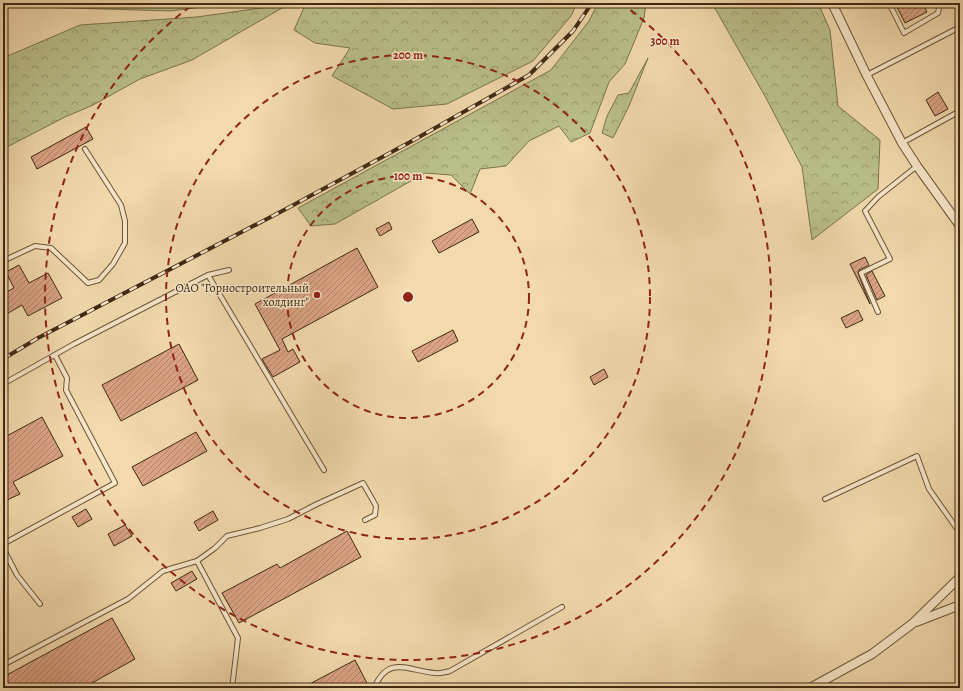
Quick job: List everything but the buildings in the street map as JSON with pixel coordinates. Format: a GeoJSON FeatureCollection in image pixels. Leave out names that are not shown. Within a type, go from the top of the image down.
{"type":"FeatureCollection","features":[{"type":"Feature","properties":{"kind":"street"},"geometry":{"type":"LineString","coordinates":[[834,4],[866,76],[902,143],[960,226]]}},
{"type":"Feature","properties":{"kind":"street"},"geometry":{"type":"LineString","coordinates":[[810,688],[872,654],[912,624],[960,577]]}},
{"type":"Feature","properties":{"kind":"street"},"geometry":{"type":"LineString","coordinates":[[912,624],[960,605]]}},
{"type":"Feature","properties":{"kind":"lane"},"geometry":{"type":"LineString","coordinates":[[889,3],[904,33],[938,13],[940,3]]}},
{"type":"Feature","properties":{"kind":"lane"},"geometry":{"type":"LineString","coordinates":[[866,76],[960,26]]}},
{"type":"Feature","properties":{"kind":"lane"},"geometry":{"type":"LineString","coordinates":[[902,143],[960,111]]}},
{"type":"Feature","properties":{"kind":"lane"},"geometry":{"type":"LineString","coordinates":[[3,261],[35,246],[51,248],[88,283],[99,280],[113,264],[124,243],[125,221],[121,205],[85,148]]}},
{"type":"Feature","properties":{"kind":"lane"},"geometry":{"type":"LineString","coordinates":[[878,312],[861,273],[890,259],[865,210],[878,197],[917,166]]}},
{"type":"Feature","properties":{"kind":"lane"},"geometry":{"type":"LineString","coordinates":[[3,384],[208,275],[229,270]]}},
{"type":"Feature","properties":{"kind":"lane"},"geometry":{"type":"LineString","coordinates":[[208,275],[324,470]]}},
{"type":"Feature","properties":{"kind":"lane"},"geometry":{"type":"LineString","coordinates":[[3,544],[115,483],[66,390],[67,378],[55,355]]}},
{"type":"Feature","properties":{"kind":"lane"},"geometry":{"type":"LineString","coordinates":[[825,499],[917,456],[929,489],[960,534]]}},
{"type":"Feature","properties":{"kind":"lane"},"geometry":{"type":"LineString","coordinates":[[3,665],[128,599],[163,571],[197,561],[215,548],[227,536],[288,519],[363,483],[376,506],[375,515],[365,520]]}},
{"type":"Feature","properties":{"kind":"lane"},"geometry":{"type":"LineString","coordinates":[[3,548],[17,575],[40,604]]}},
{"type":"Feature","properties":{"kind":"lane"},"geometry":{"type":"LineString","coordinates":[[197,561],[238,638],[232,688]]}},
{"type":"Feature","properties":{"kind":"lane"},"geometry":{"type":"LineString","coordinates":[[374,688],[382,674],[393,667],[411,668],[436,673],[450,671],[562,607]]}},
{"type":"Feature","properties":{"kind":"green space"},"geometry":{"type":"Polygon","coordinates":[[[3,3],[233,3],[171,11],[3,6],[3,3]]]}},
{"type":"Feature","properties":{"kind":"green space"},"geometry":{"type":"Polygon","coordinates":[[[306,3],[577,3],[571,16],[533,61],[447,104],[393,109],[332,76],[350,48],[315,43],[294,30],[306,3]]]}},
{"type":"Feature","properties":{"kind":"green space"},"geometry":{"type":"Polygon","coordinates":[[[598,3],[646,3],[644,18],[625,64],[609,82],[590,133],[571,142],[559,126],[529,141],[506,166],[480,169],[470,194],[451,175],[425,173],[335,224],[311,226],[298,208],[551,70],[589,21],[598,3]]]}},
{"type":"Feature","properties":{"kind":"green space"},"geometry":{"type":"Polygon","coordinates":[[[712,3],[818,3],[830,30],[838,106],[880,140],[878,189],[812,240],[802,167],[766,98],[712,3]]]}},
{"type":"Feature","properties":{"kind":"green space"},"geometry":{"type":"Polygon","coordinates":[[[289,4],[192,60],[140,79],[93,105],[65,117],[3,149],[3,58],[80,25],[197,17],[289,4]]]}},
{"type":"Feature","properties":{"kind":"green space"},"geometry":{"type":"Polygon","coordinates":[[[648,58],[629,106],[613,138],[602,133],[607,116],[618,95],[629,93],[648,58]]]}},
{"type":"Feature","properties":{"kind":"railway"},"geometry":{"type":"LineString","coordinates":[[3,359],[38,338],[286,209],[412,141],[529,75],[573,31],[592,3]]}},
{"type":"Feature","properties":{"kind":"place","name":"ОАО \"Горностроительный холдинг\""},"geometry":{"type":"Point","coordinates":[317,295]}}]}
